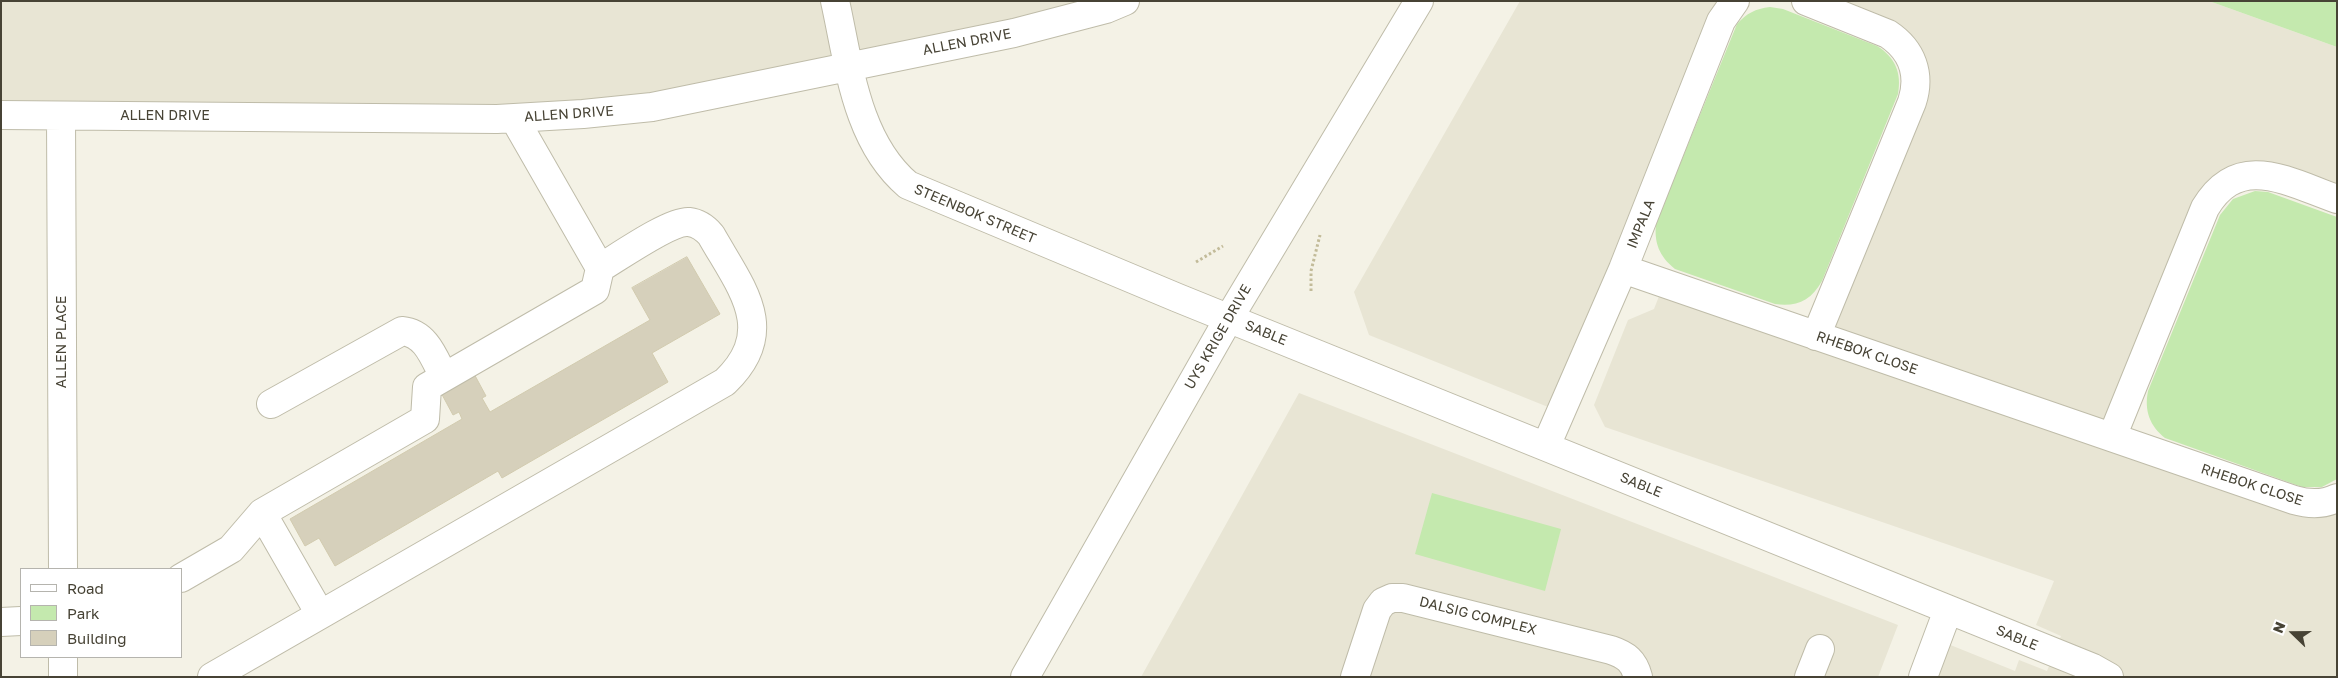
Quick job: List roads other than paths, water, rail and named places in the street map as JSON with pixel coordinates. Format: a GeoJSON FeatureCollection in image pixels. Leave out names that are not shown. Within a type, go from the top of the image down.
{"type":"FeatureCollection","features":[{"type":"Feature","properties":{"kind":"street","name":"STEENBOK STREET"},"geometry":{"type":"LineString","coordinates":[[835,1],[858,101],[881,158],[908,186],[1229,318]]}},
{"type":"Feature","properties":{"kind":"street","name":"ALLEN DRIVE"},"geometry":{"type":"LineString","coordinates":[[1,116],[514,118],[652,107],[1014,33],[1106,9],[1125,1]]}},
{"type":"Feature","properties":{"kind":"street","name":"UYS KRIGE DRIVE"},"geometry":{"type":"LineString","coordinates":[[1025,677],[1229,318],[1419,1]]}},
{"type":"Feature","properties":{"kind":"street","name":"IMPALA"},"geometry":{"type":"LineString","coordinates":[[1546,446],[1623,269],[1721,21],[1735,1]]}},
{"type":"Feature","properties":{"kind":"street"},"geometry":{"type":"LineString","coordinates":[[1806,1],[1888,34],[1897,40],[1910,57],[1916,79],[1912,102],[1816,336]]}},
{"type":"Feature","properties":{"kind":"street","name":"ALLEN PLACE"},"geometry":{"type":"LineString","coordinates":[[61,116],[63,568]]}},
{"type":"Feature","properties":{"kind":"street"},"geometry":{"type":"LineString","coordinates":[[182,577],[231,549],[262,513],[425,419],[427,387],[595,290],[600,268],[514,118]]}},
{"type":"Feature","properties":{"kind":"street"},"geometry":{"type":"LineString","coordinates":[[2112,437],[2205,208],[2213,194],[2239,176],[2264,174],[2337,199]]}},
{"type":"Feature","properties":{"kind":"street"},"geometry":{"type":"LineString","coordinates":[[212,677],[725,382],[738,369],[748,354],[753,336],[750,304],[711,235],[705,228],[697,224],[680,222],[600,268]]}},
{"type":"Feature","properties":{"kind":"street","name":"RHEBOK CLOSE"},"geometry":{"type":"LineString","coordinates":[[1623,269],[2307,504],[2320,503],[2337,498]]}},
{"type":"Feature","properties":{"kind":"street","name":"SABLE"},"geometry":{"type":"LineString","coordinates":[[1229,318],[2109,677]]}},
{"type":"Feature","properties":{"kind":"street"},"geometry":{"type":"LineString","coordinates":[[271,404],[402,331],[412,332],[424,340],[444,377]]}},
{"type":"Feature","properties":{"kind":"street"},"geometry":{"type":"LineString","coordinates":[[262,513],[320,614]]}},
{"type":"Feature","properties":{"kind":"street","name":"DALSIG COMPLEX"},"geometry":{"type":"LineString","coordinates":[[1356,677],[1377,610],[1383,602],[1392,598],[1447,608],[1611,650],[1623,654],[1634,664],[1638,677]]}},
{"type":"Feature","properties":{"kind":"street"},"geometry":{"type":"LineString","coordinates":[[1923,677],[1948,610]]}},
{"type":"Feature","properties":{"kind":"street"},"geometry":{"type":"LineString","coordinates":[[1,622],[20,621]]}},
{"type":"Feature","properties":{"kind":"street"},"geometry":{"type":"LineString","coordinates":[[1809,677],[1820,649]]}},
{"type":"Feature","properties":{"kind":"street"},"geometry":{"type":"LineString","coordinates":[[63,658],[63,677]]}}]}
